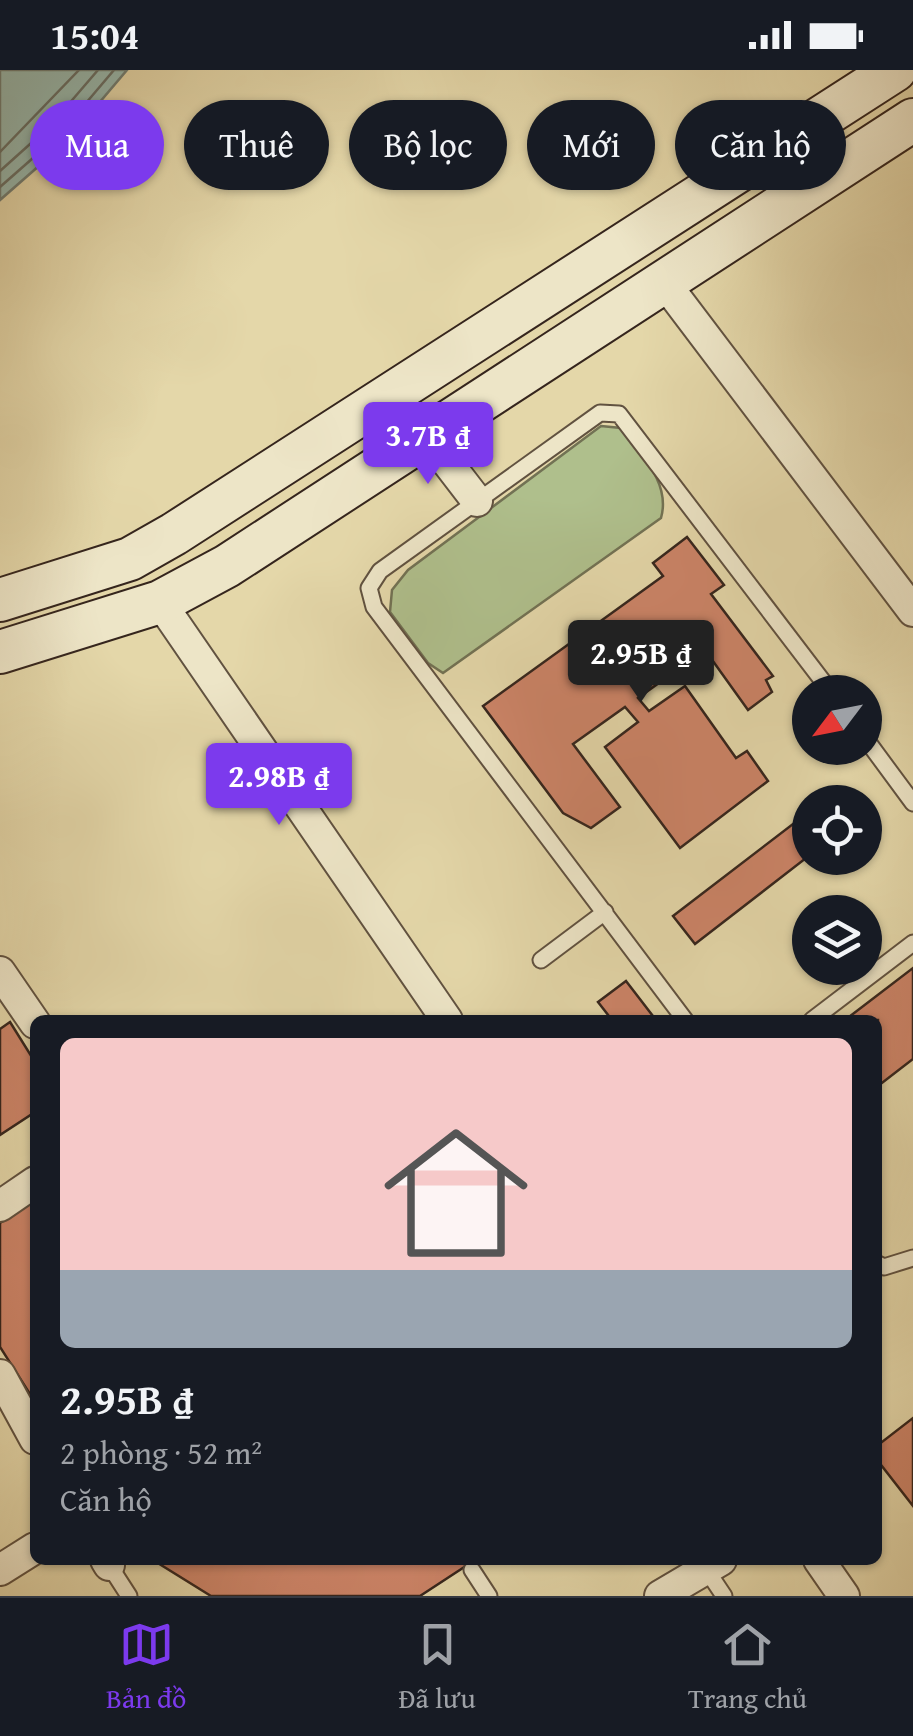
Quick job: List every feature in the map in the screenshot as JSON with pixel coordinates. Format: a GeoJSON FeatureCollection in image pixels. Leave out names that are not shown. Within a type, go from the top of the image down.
{"type":"FeatureCollection","features":[{"type":"Feature","properties":{"kind":"street"},"geometry":{"type":"LineString","coordinates":[[0,600],[130,559],[174,534],[895,70]]}},
{"type":"Feature","properties":{"kind":"street"},"geometry":{"type":"LineString","coordinates":[[0,652],[160,602],[226,566],[913,120]]}},
{"type":"Feature","properties":{"kind":"street"},"geometry":{"type":"LineString","coordinates":[[664,282],[913,611]]}},
{"type":"Feature","properties":{"kind":"street"},"geometry":{"type":"LineString","coordinates":[[427,436],[477,502]]}},
{"type":"Feature","properties":{"kind":"street"},"geometry":{"type":"LineString","coordinates":[[160,602],[445,1015]]}},
{"type":"Feature","properties":{"kind":"street"},"geometry":{"type":"LineString","coordinates":[[0,972],[30,1017]]}},
{"type":"Feature","properties":{"kind":"street"},"geometry":{"type":"LineString","coordinates":[[0,1206],[30,1185]]}},
{"type":"Feature","properties":{"kind":"street"},"geometry":{"type":"LineString","coordinates":[[0,1375],[30,1429]]}},
{"type":"Feature","properties":{"kind":"street"},"geometry":{"type":"LineString","coordinates":[[0,1570],[30,1551]]}},
{"type":"Feature","properties":{"kind":"street"},"geometry":{"type":"LineString","coordinates":[[660,1596],[712,1565]]}},
{"type":"Feature","properties":{"kind":"street"},"geometry":{"type":"LineString","coordinates":[[822,1565],[844,1596]]}},
{"type":"Feature","properties":{"kind":"lane"},"geometry":{"type":"LineString","coordinates":[[681,1015],[374,607],[370,588],[380,572],[600,413],[619,414],[817,675]]}},
{"type":"Feature","properties":{"kind":"lane"},"geometry":{"type":"LineString","coordinates":[[882,761],[913,802]]}},
{"type":"Feature","properties":{"kind":"lane"},"geometry":{"type":"LineString","coordinates":[[541,960],[605,912]]}},
{"type":"Feature","properties":{"kind":"lane"},"geometry":{"type":"LineString","coordinates":[[819,1015],[913,943]]}},
{"type":"Feature","properties":{"kind":"lane"},"geometry":{"type":"LineString","coordinates":[[882,1266],[913,1258]]}},
{"type":"Feature","properties":{"kind":"lane"},"geometry":{"type":"LineString","coordinates":[[109,1565],[129,1596]]}},
{"type":"Feature","properties":{"kind":"lane"},"geometry":{"type":"LineString","coordinates":[[714,1565],[724,1596]]}},
{"type":"Feature","properties":{"kind":"lane"},"geometry":{"type":"LineString","coordinates":[[472,1570],[489,1596]]}},
{"type":"Feature","properties":{"kind":"green space"},"geometry":{"type":"Polygon","coordinates":[[[601,426],[621,428],[652,470],[662,493],[661,518],[443,673],[428,663],[390,612],[392,590],[408,570],[601,426]]]}},
{"type":"Feature","properties":{"kind":"water"},"geometry":{"type":"Polygon","coordinates":[[[0,70],[127,70],[102,100],[30,100],[30,174],[0,200],[0,70]]]}},
{"type":"Feature","properties":{"kind":"building"},"geometry":{"type":"Polygon","coordinates":[[[687,537],[724,585],[711,594],[773,676],[766,680],[772,692],[748,710],[705,650],[638,698],[649,711],[685,686],[736,758],[747,751],[768,781],[680,848],[605,747],[638,722],[625,707],[573,744],[620,807],[591,828],[563,813],[483,706],[663,576],[653,563],[687,537]]]}},
{"type":"Feature","properties":{"kind":"building"},"geometry":{"type":"Polygon","coordinates":[[[792,825],[792,869],[695,944],[673,916],[792,825]]]}},
{"type":"Feature","properties":{"kind":"building"},"geometry":{"type":"Polygon","coordinates":[[[913,968],[913,1059],[882,1083],[882,1015],[852,1015],[913,968]]]}},
{"type":"Feature","properties":{"kind":"building"},"geometry":{"type":"Polygon","coordinates":[[[626,981],[652,1015],[608,1015],[598,1002],[626,981]]]}},
{"type":"Feature","properties":{"kind":"building"},"geometry":{"type":"Polygon","coordinates":[[[10,1022],[30,1054],[30,1115],[0,1135],[0,1029],[10,1022]]]}},
{"type":"Feature","properties":{"kind":"building"},"geometry":{"type":"Polygon","coordinates":[[[30,1202],[30,1394],[0,1347],[0,1223],[30,1202]]]}},
{"type":"Feature","properties":{"kind":"building"},"geometry":{"type":"Polygon","coordinates":[[[913,1418],[913,1506],[882,1466],[882,1442],[913,1418]]]}},
{"type":"Feature","properties":{"kind":"building"},"geometry":{"type":"Polygon","coordinates":[[[161,1565],[467,1565],[420,1596],[211,1596],[161,1565]]]}}]}
